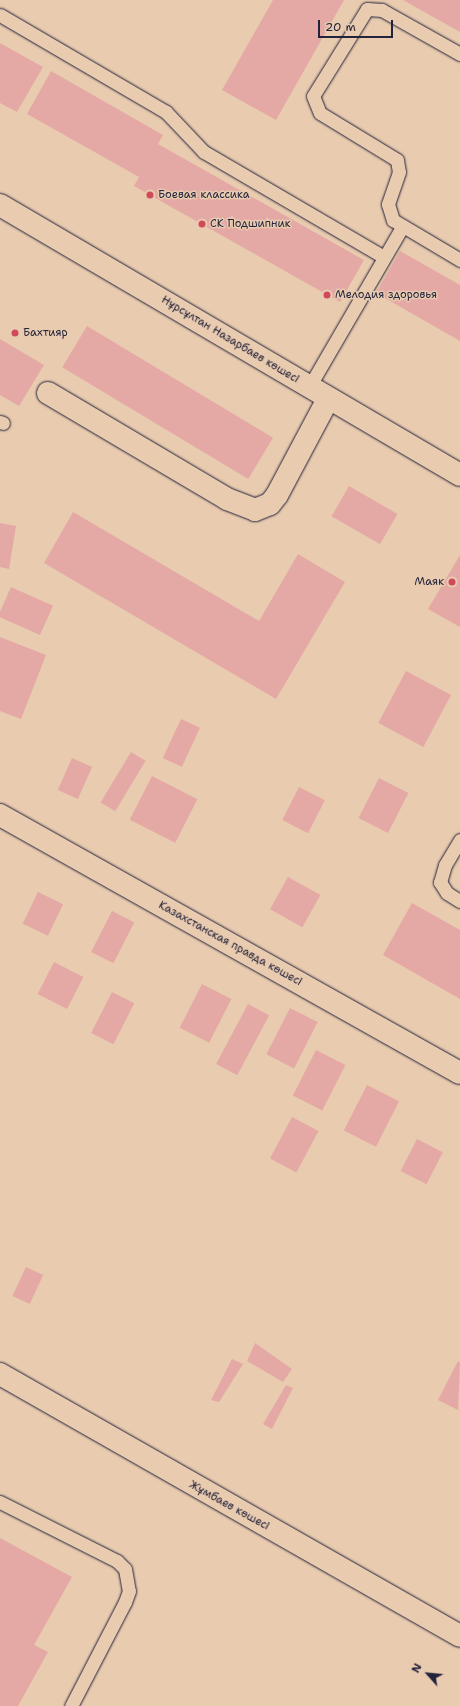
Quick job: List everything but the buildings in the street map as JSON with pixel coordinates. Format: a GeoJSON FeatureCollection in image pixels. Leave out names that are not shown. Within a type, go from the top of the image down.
{"type":"FeatureCollection","features":[{"type":"Feature","properties":{"kind":"main road","name":"Нұрсұлтан Назарбаев көшесі"},"geometry":{"type":"LineString","coordinates":[[0,205],[328,399],[460,475]]}},
{"type":"Feature","properties":{"kind":"main road"},"geometry":{"type":"LineString","coordinates":[[48,393],[227,499],[255,510],[270,504],[277,495],[328,399]]}},
{"type":"Feature","properties":{"kind":"main road","name":"Казахстанская правда көшесі"},"geometry":{"type":"LineString","coordinates":[[0,815],[460,1073]]}},
{"type":"Feature","properties":{"kind":"main road","name":"Жұмбаев көшесі"},"geometry":{"type":"LineString","coordinates":[[0,1374],[460,1636]]}},
{"type":"Feature","properties":{"kind":"lane"},"geometry":{"type":"LineString","coordinates":[[460,54],[382,10],[367,9],[313,96],[320,113],[397,160],[399,172],[388,209],[393,220],[402,227],[460,260]]}},
{"type":"Feature","properties":{"kind":"lane"},"geometry":{"type":"LineString","coordinates":[[0,15],[166,112],[204,152],[384,257]]}},
{"type":"Feature","properties":{"kind":"lane"},"geometry":{"type":"LineString","coordinates":[[309,387],[402,227]]}},
{"type":"Feature","properties":{"kind":"lane"},"geometry":{"type":"LineString","coordinates":[[460,840],[445,865],[440,882],[447,893],[460,901]]}},
{"type":"Feature","properties":{"kind":"lane"},"geometry":{"type":"LineString","coordinates":[[0,1502],[117,1561],[125,1570],[129,1591],[125,1602],[70,1706]]}},
{"type":"Feature","properties":{"kind":"place","name":"Боевая классика"},"geometry":{"type":"Point","coordinates":[150,195]}},
{"type":"Feature","properties":{"kind":"place","name":"СК Подшипник"},"geometry":{"type":"Point","coordinates":[202,224]}},
{"type":"Feature","properties":{"kind":"place","name":"Мелодия здоровья"},"geometry":{"type":"Point","coordinates":[327,295]}},
{"type":"Feature","properties":{"kind":"place","name":"Бахтияр"},"geometry":{"type":"Point","coordinates":[15,333]}},
{"type":"Feature","properties":{"kind":"place","name":"Маяк"},"geometry":{"type":"Point","coordinates":[452,582]}}]}
